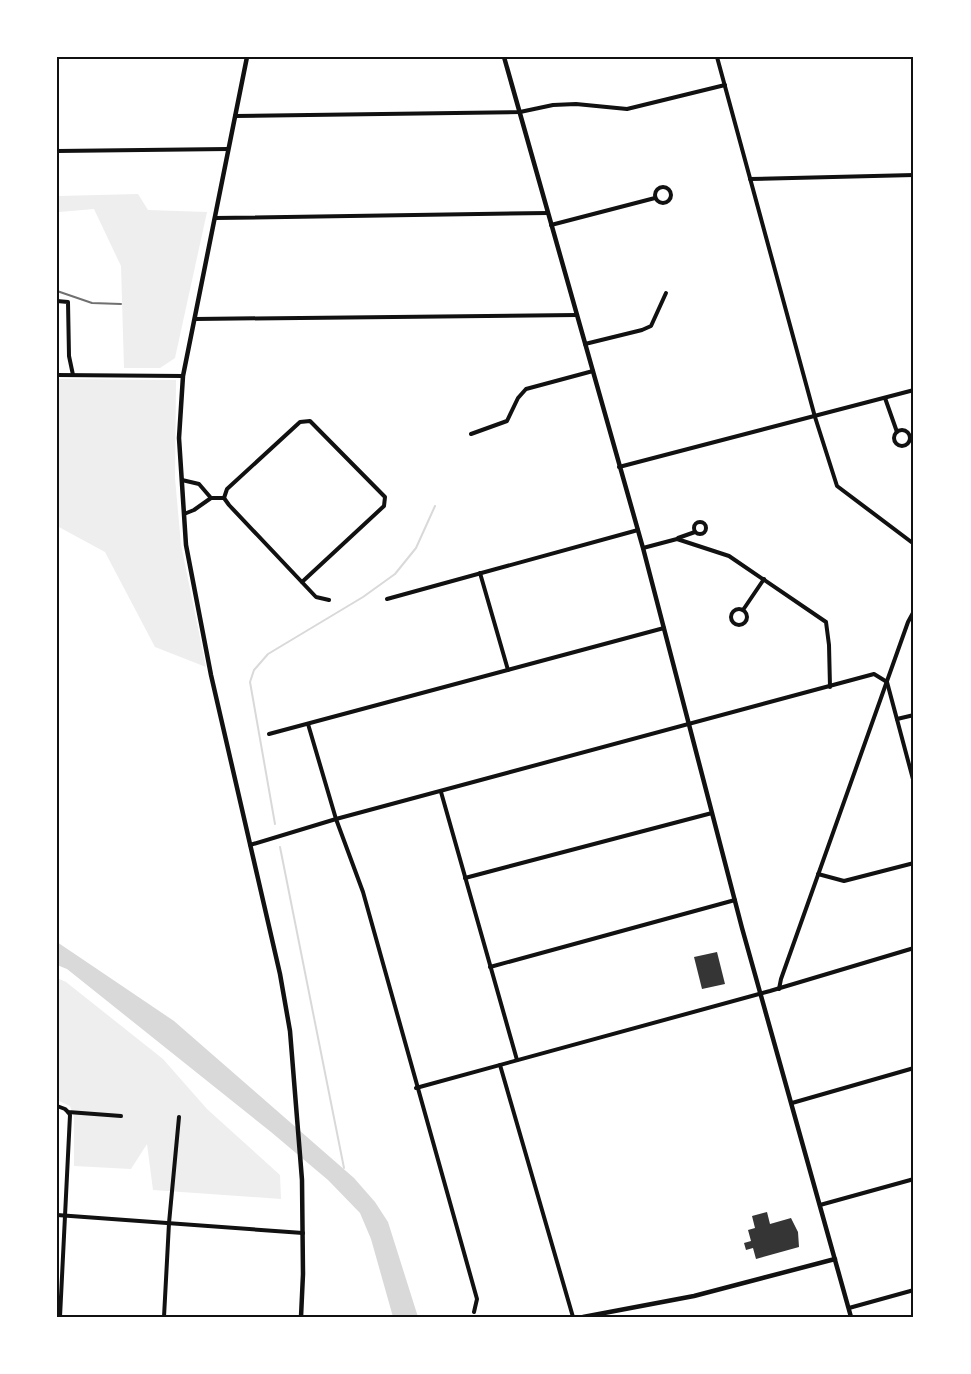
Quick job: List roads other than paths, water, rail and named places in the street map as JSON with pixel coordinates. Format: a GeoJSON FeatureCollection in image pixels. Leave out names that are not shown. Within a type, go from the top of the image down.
{"type":"FeatureCollection","features":[{"type":"Feature","properties":{"kind":"street"},"geometry":{"type":"LineString","coordinates":[[247,57],[183,376],[179,438],[186,545],[209,664],[287,1009],[302,1180],[301,1317]]}},
{"type":"Feature","properties":{"kind":"street"},"geometry":{"type":"LineString","coordinates":[[504,57],[643,548],[735,900],[851,1317]]}},
{"type":"Feature","properties":{"kind":"street"},"geometry":{"type":"LineString","coordinates":[[717,57],[815,417],[837,486],[914,544]]}},
{"type":"Feature","properties":{"kind":"street"},"geometry":{"type":"LineString","coordinates":[[235,116],[520,112],[553,105],[576,104],[627,110],[725,85]]}},
{"type":"Feature","properties":{"kind":"street"},"geometry":{"type":"LineString","coordinates":[[57,151],[228,149]]}},
{"type":"Feature","properties":{"kind":"street"},"geometry":{"type":"LineString","coordinates":[[750,179],[914,175]]}},
{"type":"Feature","properties":{"kind":"street"},"geometry":{"type":"LineString","coordinates":[[660,187],[666,187],[670,191],[671,196],[666,203],[658,202],[655,198],[656,190],[660,187]]}},
{"type":"Feature","properties":{"kind":"street"},"geometry":{"type":"LineString","coordinates":[[551,225],[655,198]]}},
{"type":"Feature","properties":{"kind":"street"},"geometry":{"type":"LineString","coordinates":[[215,218],[548,213]]}},
{"type":"Feature","properties":{"kind":"street"},"geometry":{"type":"LineString","coordinates":[[585,344],[651,326],[666,293]]}},
{"type":"Feature","properties":{"kind":"street"},"geometry":{"type":"LineString","coordinates":[[57,301],[68,302],[69,356],[73,375]]}},
{"type":"Feature","properties":{"kind":"street"},"geometry":{"type":"LineString","coordinates":[[195,319],[577,315]]}},
{"type":"Feature","properties":{"kind":"street"},"geometry":{"type":"LineString","coordinates":[[471,434],[507,421],[518,398],[526,389],[592,371]]}},
{"type":"Feature","properties":{"kind":"street"},"geometry":{"type":"LineString","coordinates":[[57,375],[183,376]]}},
{"type":"Feature","properties":{"kind":"street"},"geometry":{"type":"LineString","coordinates":[[620,466],[914,390]]}},
{"type":"Feature","properties":{"kind":"street"},"geometry":{"type":"LineString","coordinates":[[885,398],[897,432],[894,436],[895,441],[898,445],[906,445],[909,441],[908,433],[904,430],[897,432]]}},
{"type":"Feature","properties":{"kind":"street"},"geometry":{"type":"LineString","coordinates":[[224,498],[227,489],[300,422],[310,421],[385,497],[384,506],[302,582]]}},
{"type":"Feature","properties":{"kind":"street"},"geometry":{"type":"LineString","coordinates":[[181,480],[199,484],[211,498]]}},
{"type":"Feature","properties":{"kind":"street"},"geometry":{"type":"LineString","coordinates":[[183,514],[194,510],[211,498],[224,498]]}},
{"type":"Feature","properties":{"kind":"street"},"geometry":{"type":"LineString","coordinates":[[224,498],[316,597],[329,600]]}},
{"type":"Feature","properties":{"kind":"street"},"geometry":{"type":"LineString","coordinates":[[387,599],[638,530]]}},
{"type":"Feature","properties":{"kind":"street"},"geometry":{"type":"LineString","coordinates":[[643,548],[695,532]]}},
{"type":"Feature","properties":{"kind":"street"},"geometry":{"type":"LineString","coordinates":[[677,538],[729,556],[826,622],[830,687]]}},
{"type":"Feature","properties":{"kind":"street"},"geometry":{"type":"LineString","coordinates":[[480,573],[508,670]]}},
{"type":"Feature","properties":{"kind":"street"},"geometry":{"type":"LineString","coordinates":[[742,610],[764,579]]}},
{"type":"Feature","properties":{"kind":"street"},"geometry":{"type":"LineString","coordinates":[[735,610],[742,610],[746,614],[746,619],[741,625],[735,624],[731,620],[732,613],[735,610]]}},
{"type":"Feature","properties":{"kind":"street"},"geometry":{"type":"LineString","coordinates":[[779,988],[908,622],[914,611]]}},
{"type":"Feature","properties":{"kind":"street"},"geometry":{"type":"LineString","coordinates":[[269,734],[664,627]]}},
{"type":"Feature","properties":{"kind":"street"},"geometry":{"type":"LineString","coordinates":[[250,845],[336,819],[874,674],[887,682],[914,783]]}},
{"type":"Feature","properties":{"kind":"street"},"geometry":{"type":"LineString","coordinates":[[897,719],[914,715]]}},
{"type":"Feature","properties":{"kind":"street"},"geometry":{"type":"LineString","coordinates":[[308,724],[336,819],[363,892],[416,1088],[477,1299],[474,1312]]}},
{"type":"Feature","properties":{"kind":"street"},"geometry":{"type":"LineString","coordinates":[[441,792],[517,1060]]}},
{"type":"Feature","properties":{"kind":"street"},"geometry":{"type":"LineString","coordinates":[[465,878],[712,813]]}},
{"type":"Feature","properties":{"kind":"street"},"geometry":{"type":"LineString","coordinates":[[818,874],[844,881],[914,863]]}},
{"type":"Feature","properties":{"kind":"street"},"geometry":{"type":"LineString","coordinates":[[490,967],[735,900]]}},
{"type":"Feature","properties":{"kind":"street"},"geometry":{"type":"LineString","coordinates":[[416,1088],[779,988],[914,948]]}},
{"type":"Feature","properties":{"kind":"street"},"geometry":{"type":"LineString","coordinates":[[500,1065],[573,1317]]}},
{"type":"Feature","properties":{"kind":"street"},"geometry":{"type":"LineString","coordinates":[[792,1103],[914,1068]]}},
{"type":"Feature","properties":{"kind":"street"},"geometry":{"type":"LineString","coordinates":[[57,1106],[66,1109],[70,1115],[60,1317]]}},
{"type":"Feature","properties":{"kind":"street"},"geometry":{"type":"LineString","coordinates":[[68,1112],[121,1116]]}},
{"type":"Feature","properties":{"kind":"street"},"geometry":{"type":"LineString","coordinates":[[164,1317],[169,1223],[179,1117]]}},
{"type":"Feature","properties":{"kind":"street"},"geometry":{"type":"LineString","coordinates":[[820,1205],[914,1179]]}},
{"type":"Feature","properties":{"kind":"street"},"geometry":{"type":"LineString","coordinates":[[57,1215],[303,1233]]}},
{"type":"Feature","properties":{"kind":"street"},"geometry":{"type":"LineString","coordinates":[[583,1317],[694,1296],[835,1259]]}},
{"type":"Feature","properties":{"kind":"street"},"geometry":{"type":"LineString","coordinates":[[849,1308],[914,1290]]}},
{"type":"Feature","properties":{"kind":"waterway"},"geometry":{"type":"LineString","coordinates":[[275,824],[250,682],[254,670],[268,654],[363,597],[395,574],[416,548],[435,506]]}},
{"type":"Feature","properties":{"kind":"waterway"},"geometry":{"type":"LineString","coordinates":[[280,847],[344,1168]]}},
{"type":"Feature","properties":{"kind":"railway"},"geometry":{"type":"LineString","coordinates":[[57,291],[92,303],[121,304]]}}]}
